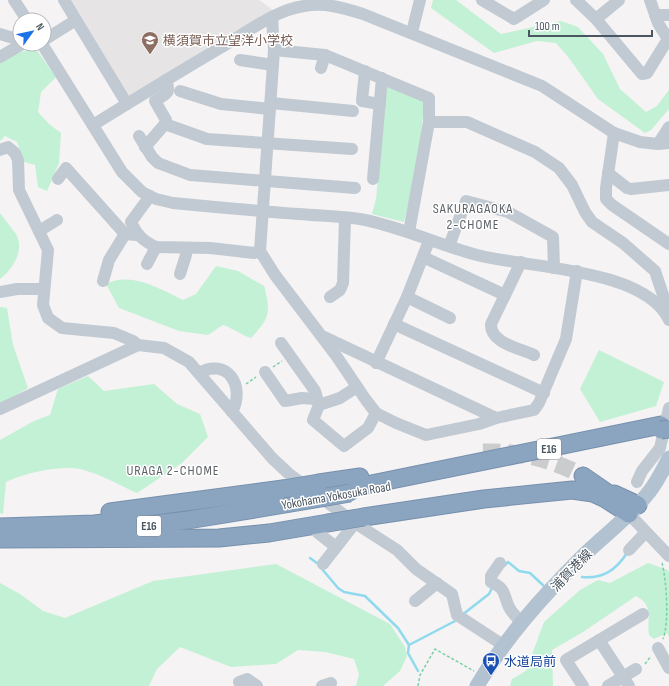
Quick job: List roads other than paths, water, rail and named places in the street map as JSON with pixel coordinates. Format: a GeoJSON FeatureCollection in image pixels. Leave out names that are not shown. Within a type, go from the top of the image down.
{"type":"FeatureCollection","features":[{"type":"Feature","properties":{"kind":"highway","name":"Yokohama Yokosuka Road"},"geometry":{"type":"LineString","coordinates":[[0,527],[108,522],[292,496],[348,491],[665,427]]}},
{"type":"Feature","properties":{"kind":"highway"},"geometry":{"type":"LineString","coordinates":[[0,522],[71,517],[292,496],[319,484],[482,452]]}},
{"type":"Feature","properties":{"kind":"highway"},"geometry":{"type":"LineString","coordinates":[[583,476],[633,509]]}},
{"type":"Feature","properties":{"kind":"highway"},"geometry":{"type":"LineString","coordinates":[[0,539],[219,538],[323,528],[359,520],[484,499],[572,490],[593,493],[633,509]]}},
{"type":"Feature","properties":{"kind":"highway","name":"Yokohama Yokosuka Road"},"geometry":{"type":"LineString","coordinates":[[0,534],[46,534],[141,527],[292,496]]}},
{"type":"Feature","properties":{"kind":"main road","name":"浦賀港線"},"geometry":{"type":"LineString","coordinates":[[480,681],[503,645],[521,623],[583,556],[649,492],[669,458]]}},
{"type":"Feature","properties":{"kind":"street"},"geometry":{"type":"LineString","coordinates":[[14,0],[22,12]]}},
{"type":"Feature","properties":{"kind":"street"},"geometry":{"type":"LineString","coordinates":[[64,0],[128,104]]}},
{"type":"Feature","properties":{"kind":"street"},"geometry":{"type":"LineString","coordinates":[[412,32],[420,0]]}},
{"type":"Feature","properties":{"kind":"street"},"geometry":{"type":"LineString","coordinates":[[482,0],[514,19],[544,0]]}},
{"type":"Feature","properties":{"kind":"street"},"geometry":{"type":"LineString","coordinates":[[576,0],[596,18],[642,74],[647,73],[668,39],[658,23],[650,0]]}},
{"type":"Feature","properties":{"kind":"street"},"geometry":{"type":"LineString","coordinates":[[596,18],[619,0]]}},
{"type":"Feature","properties":{"kind":"street"},"geometry":{"type":"LineString","coordinates":[[93,125],[272,17],[304,6],[336,3],[412,32],[542,86],[614,133],[640,142],[663,144],[669,127]]}},
{"type":"Feature","properties":{"kind":"street"},"geometry":{"type":"LineString","coordinates":[[656,15],[669,15]]}},
{"type":"Feature","properties":{"kind":"street"},"geometry":{"type":"LineString","coordinates":[[272,17],[274,50],[264,212],[260,251],[280,272],[321,336],[376,413],[426,435],[479,424],[496,418],[534,410],[544,393],[566,339],[577,271]]}},
{"type":"Feature","properties":{"kind":"street"},"geometry":{"type":"LineString","coordinates":[[52,35],[76,20]]}},
{"type":"Feature","properties":{"kind":"street"},"geometry":{"type":"LineString","coordinates":[[0,34],[12,38]]}},
{"type":"Feature","properties":{"kind":"street"},"geometry":{"type":"LineString","coordinates":[[0,57],[12,50]]}},
{"type":"Feature","properties":{"kind":"street"},"geometry":{"type":"LineString","coordinates":[[274,50],[325,55],[429,98],[429,122],[409,232]]}},
{"type":"Feature","properties":{"kind":"street"},"geometry":{"type":"LineString","coordinates":[[47,52],[122,172],[131,182],[150,196],[173,203],[364,220],[409,232],[430,241],[479,256],[577,271],[627,286],[654,302],[668,317]]}},
{"type":"Feature","properties":{"kind":"street"},"geometry":{"type":"LineString","coordinates":[[321,68],[325,55]]}},
{"type":"Feature","properties":{"kind":"street"},"geometry":{"type":"LineString","coordinates":[[240,60],[273,65]]}},
{"type":"Feature","properties":{"kind":"street"},"geometry":{"type":"LineString","coordinates":[[365,71],[362,102],[380,104]]}},
{"type":"Feature","properties":{"kind":"street"},"geometry":{"type":"LineString","coordinates":[[373,179],[382,78]]}},
{"type":"Feature","properties":{"kind":"street"},"geometry":{"type":"LineString","coordinates":[[145,147],[165,124],[166,120],[156,100],[168,92],[169,89],[166,80]]}},
{"type":"Feature","properties":{"kind":"street"},"geometry":{"type":"LineString","coordinates":[[180,91],[221,104],[353,111]]}},
{"type":"Feature","properties":{"kind":"street"},"geometry":{"type":"LineString","coordinates":[[429,122],[468,122],[534,152],[559,168],[572,185],[584,212],[592,222],[623,243],[655,271],[668,317]]}},
{"type":"Feature","properties":{"kind":"street"},"geometry":{"type":"LineString","coordinates":[[165,124],[207,139],[352,149]]}},
{"type":"Feature","properties":{"kind":"street"},"geometry":{"type":"LineString","coordinates":[[614,133],[606,188],[606,199],[612,205],[669,244]]}},
{"type":"Feature","properties":{"kind":"street"},"geometry":{"type":"LineString","coordinates":[[138,136],[152,157],[158,163],[190,175],[355,188]]}},
{"type":"Feature","properties":{"kind":"street"},"geometry":{"type":"LineString","coordinates":[[0,150],[8,147],[15,153],[18,160],[19,190],[48,250],[43,305],[48,318],[58,327],[114,333],[133,341],[138,345]]}},
{"type":"Feature","properties":{"kind":"street"},"geometry":{"type":"LineString","coordinates":[[58,179],[66,168],[131,234],[156,247],[186,249],[210,248],[254,253],[260,251]]}},
{"type":"Feature","properties":{"kind":"street"},"geometry":{"type":"LineString","coordinates":[[608,173],[627,188],[631,189],[669,185]]}},
{"type":"Feature","properties":{"kind":"street"},"geometry":{"type":"LineString","coordinates":[[103,281],[109,260],[131,234],[131,222],[150,196]]}},
{"type":"Feature","properties":{"kind":"street"},"geometry":{"type":"LineString","coordinates":[[446,266],[466,201],[508,212],[553,237],[554,268]]}},
{"type":"Feature","properties":{"kind":"street"},"geometry":{"type":"LineString","coordinates":[[330,297],[340,290],[343,284],[345,218]]}},
{"type":"Feature","properties":{"kind":"street"},"geometry":{"type":"LineString","coordinates":[[39,231],[57,220]]}},
{"type":"Feature","properties":{"kind":"street"},"geometry":{"type":"LineString","coordinates":[[376,363],[407,297],[430,241]]}},
{"type":"Feature","properties":{"kind":"street"},"geometry":{"type":"LineString","coordinates":[[147,264],[156,247]]}},
{"type":"Feature","properties":{"kind":"street"},"geometry":{"type":"LineString","coordinates":[[180,274],[186,255],[186,249]]}},
{"type":"Feature","properties":{"kind":"street"},"geometry":{"type":"LineString","coordinates":[[423,257],[446,266],[505,295]]}},
{"type":"Feature","properties":{"kind":"street"},"geometry":{"type":"LineString","coordinates":[[521,262],[491,324],[493,334],[496,338],[534,355]]}},
{"type":"Feature","properties":{"kind":"street"},"geometry":{"type":"LineString","coordinates":[[0,292],[16,289],[44,289]]}},
{"type":"Feature","properties":{"kind":"street"},"geometry":{"type":"LineString","coordinates":[[407,297],[450,318]]}},
{"type":"Feature","properties":{"kind":"street"},"geometry":{"type":"LineString","coordinates":[[394,324],[544,393]]}},
{"type":"Feature","properties":{"kind":"street"},"geometry":{"type":"LineString","coordinates":[[321,336],[496,418]]}},
{"type":"Feature","properties":{"kind":"street"},"geometry":{"type":"LineString","coordinates":[[281,343],[315,392],[317,402],[313,420],[344,446],[368,428],[376,413]]}},
{"type":"Feature","properties":{"kind":"street"},"geometry":{"type":"LineString","coordinates":[[0,409],[138,345],[164,348],[173,351],[189,362],[272,458],[288,473],[359,520],[397,550],[416,569],[452,594],[460,617],[503,645]]}},
{"type":"Feature","properties":{"kind":"street"},"geometry":{"type":"LineString","coordinates":[[199,373],[205,369],[215,368],[225,371],[231,376],[237,388],[238,397],[232,412]]}},
{"type":"Feature","properties":{"kind":"street"},"geometry":{"type":"LineString","coordinates":[[265,372],[285,401],[302,398],[317,402],[340,398],[357,387]]}},
{"type":"Feature","properties":{"kind":"street"},"geometry":{"type":"LineString","coordinates":[[637,482],[642,471],[660,448],[669,408]]}},
{"type":"Feature","properties":{"kind":"street"},"geometry":{"type":"LineString","coordinates":[[633,509],[646,532],[666,556]]}},
{"type":"Feature","properties":{"kind":"street"},"geometry":{"type":"LineString","coordinates":[[323,564],[359,520]]}},
{"type":"Feature","properties":{"kind":"street"},"geometry":{"type":"LineString","coordinates":[[323,528],[336,547]]}},
{"type":"Feature","properties":{"kind":"street"},"geometry":{"type":"LineString","coordinates":[[629,550],[646,532]]}},
{"type":"Feature","properties":{"kind":"street"},"geometry":{"type":"LineString","coordinates":[[500,563],[491,576],[494,583],[507,596],[509,607],[521,623]]}},
{"type":"Feature","properties":{"kind":"street"},"geometry":{"type":"LineString","coordinates":[[414,601],[437,583]]}},
{"type":"Feature","properties":{"kind":"street"},"geometry":{"type":"LineString","coordinates":[[583,686],[566,660],[643,614]]}},
{"type":"Feature","properties":{"kind":"street"},"geometry":{"type":"LineString","coordinates":[[599,640],[626,681]]}},
{"type":"Feature","properties":{"kind":"street"},"geometry":{"type":"LineString","coordinates":[[658,648],[669,668]]}},
{"type":"Feature","properties":{"kind":"street"},"geometry":{"type":"LineString","coordinates":[[608,686],[626,681],[636,669]]}},
{"type":"Feature","properties":{"kind":"street"},"geometry":{"type":"LineString","coordinates":[[239,682],[247,679],[257,686]]}},
{"type":"Feature","properties":{"kind":"waterway"},"geometry":{"type":"LineString","coordinates":[[582,577],[603,575],[613,569],[627,553]]}},
{"type":"Feature","properties":{"kind":"waterway"},"geometry":{"type":"LineString","coordinates":[[310,558],[317,563],[338,588],[344,592],[365,596],[398,628],[409,645],[408,653],[418,671]]}},
{"type":"Feature","properties":{"kind":"waterway"},"geometry":{"type":"LineString","coordinates":[[504,566],[508,562],[519,571],[530,573],[546,588]]}},
{"type":"Feature","properties":{"kind":"waterway"},"geometry":{"type":"LineString","coordinates":[[462,615],[489,594],[493,586]]}},
{"type":"Feature","properties":{"kind":"waterway"},"geometry":{"type":"LineString","coordinates":[[409,645],[457,620]]}},
{"type":"Feature","properties":{"kind":"tunnel"},"geometry":{"type":"LineString","coordinates":[[483,452],[509,453],[534,457],[559,465],[583,476]]}},
{"type":"Feature","properties":{"kind":"place","name":"横須賀市立望洋小学校"},"geometry":{"type":"Point","coordinates":[150,55]}},
{"type":"Feature","properties":{"kind":"place","name":"水道局前"},"geometry":{"type":"Point","coordinates":[491,676]}},
{"type":"Feature","properties":{"kind":"district","name":"SAKURAGAOKA 2-CHOME"},"geometry":{"type":"Point","coordinates":[473,216]}},
{"type":"Feature","properties":{"kind":"district","name":"URAGA 2-CHOME"},"geometry":{"type":"Point","coordinates":[173,470]}}]}
